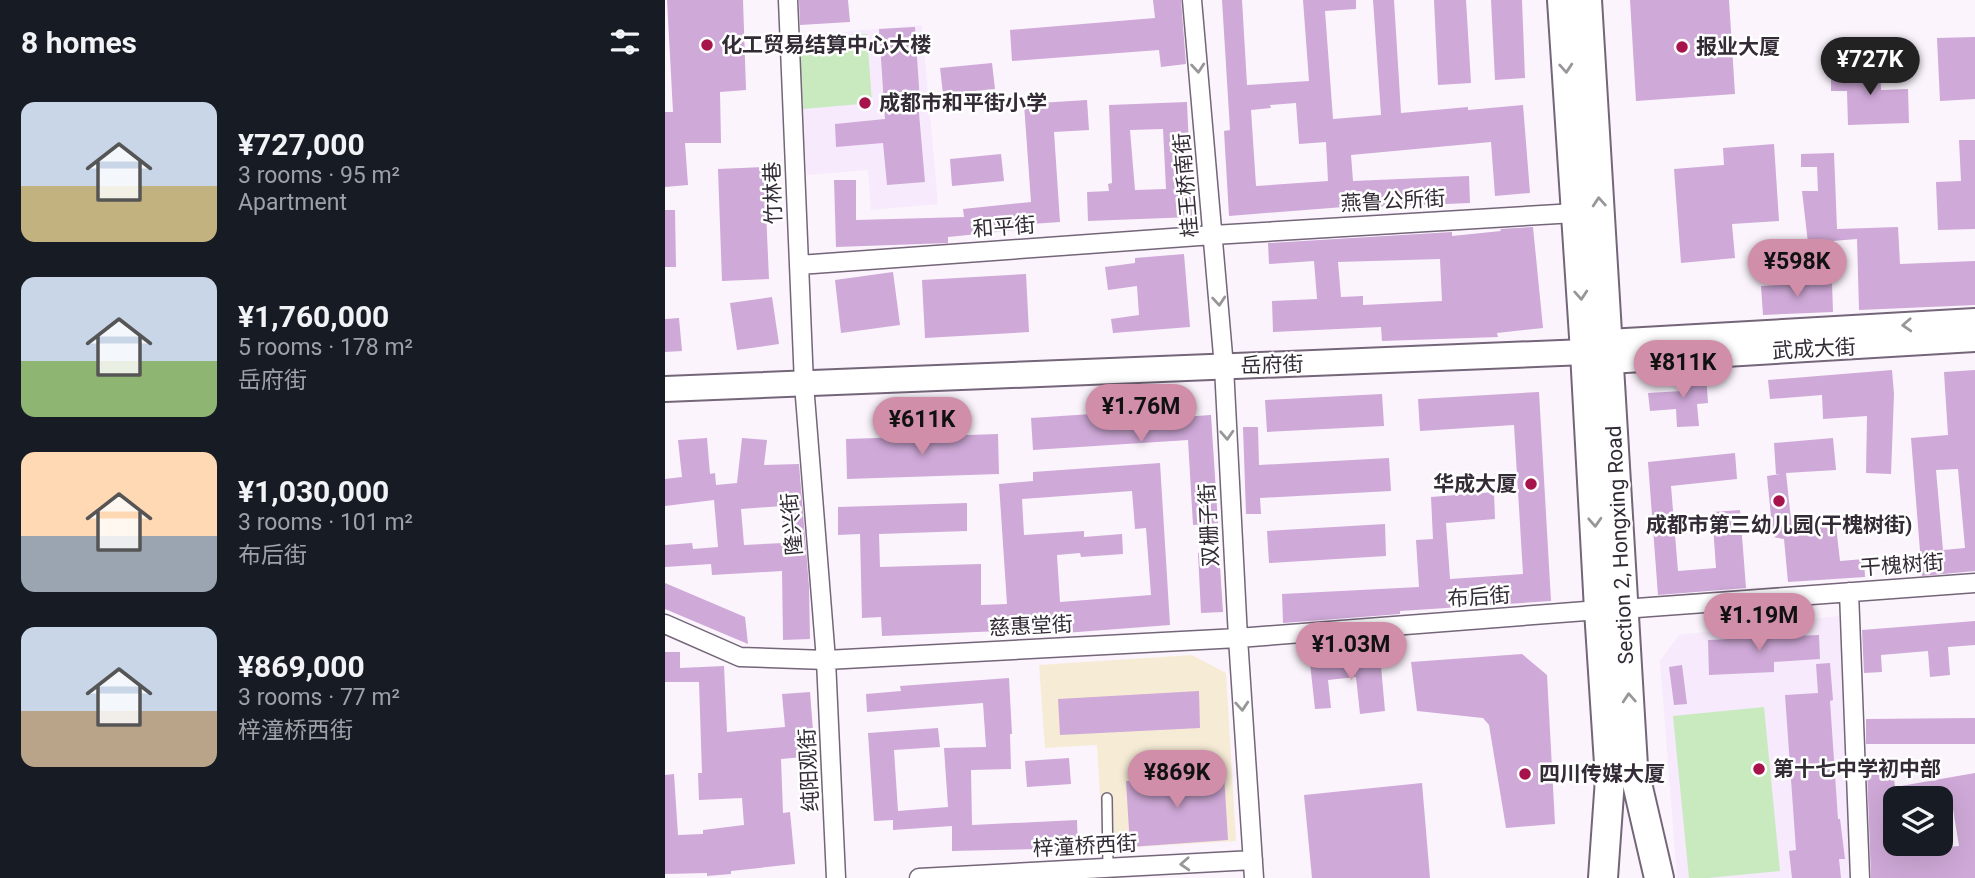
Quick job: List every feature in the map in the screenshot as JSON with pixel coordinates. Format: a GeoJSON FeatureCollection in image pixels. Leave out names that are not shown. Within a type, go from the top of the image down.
{"type":"FeatureCollection","features":[{"type":"Feature","properties":{"kind":"main road","name":"Section 2, Hongxing Road"},"geometry":{"type":"LineString","coordinates":[[1562,0],[1575,213],[1601,352]]}},
{"type":"Feature","properties":{"kind":"main road","name":"Section 2, Hongxing Road"},"geometry":{"type":"LineString","coordinates":[[1587,0],[1611,610],[1621,773],[1602,878]]}},
{"type":"Feature","properties":{"kind":"main road","name":"Section 2, Hongxing Road"},"geometry":{"type":"LineString","coordinates":[[1621,773],[1659,878]]}},
{"type":"Feature","properties":{"kind":"main road"},"geometry":{"type":"LineString","coordinates":[[1617,878],[1621,773]]}},
{"type":"Feature","properties":{"kind":"main road"},"geometry":{"type":"LineString","coordinates":[[1621,773],[1639,878]]}},
{"type":"Feature","properties":{"kind":"street","name":"竹林巷"},"geometry":{"type":"LineString","coordinates":[[788,0],[804,384]]}},
{"type":"Feature","properties":{"kind":"street","name":"桂王桥南街"},"geometry":{"type":"LineString","coordinates":[[1192,0],[1224,367]]}},
{"type":"Feature","properties":{"kind":"street","name":"燕鲁公所街"},"geometry":{"type":"LineString","coordinates":[[1213,235],[1575,213]]}},
{"type":"Feature","properties":{"kind":"street","name":"和平街"},"geometry":{"type":"LineString","coordinates":[[799,265],[1213,235]]}},
{"type":"Feature","properties":{"kind":"street","name":"武成大街"},"geometry":{"type":"LineString","coordinates":[[1601,352],[1975,321]]}},
{"type":"Feature","properties":{"kind":"street","name":"武成大街"},"geometry":{"type":"LineString","coordinates":[[1601,352],[1975,339]]}},
{"type":"Feature","properties":{"kind":"street","name":"岳府街"},"geometry":{"type":"LineString","coordinates":[[665,389],[1601,352]]}},
{"type":"Feature","properties":{"kind":"street","name":"双栅子街"},"geometry":{"type":"LineString","coordinates":[[1224,367],[1253,869]]}},
{"type":"Feature","properties":{"kind":"street","name":"隆兴街"},"geometry":{"type":"LineString","coordinates":[[804,384],[827,660]]}},
{"type":"Feature","properties":{"kind":"street","name":"干槐树街"},"geometry":{"type":"LineString","coordinates":[[1611,610],[1975,583]]}},
{"type":"Feature","properties":{"kind":"street"},"geometry":{"type":"LineString","coordinates":[[1849,592],[1860,878]]}},
{"type":"Feature","properties":{"kind":"street","name":"布后街"},"geometry":{"type":"LineString","coordinates":[[1238,638],[1611,610]]}},
{"type":"Feature","properties":{"kind":"street","name":"慈惠堂街"},"geometry":{"type":"LineString","coordinates":[[665,624],[740,657],[827,660],[1238,638]]}},
{"type":"Feature","properties":{"kind":"street","name":"纯阳观街"},"geometry":{"type":"LineString","coordinates":[[827,660],[836,878]]}},
{"type":"Feature","properties":{"kind":"street","name":"梓潼桥西街"},"geometry":{"type":"LineString","coordinates":[[919,878],[1108,868],[1253,869]]}},
{"type":"Feature","properties":{"kind":"lane"},"geometry":{"type":"LineString","coordinates":[[1107,798],[1108,868]]}},
{"type":"Feature","properties":{"kind":"shaded area","name":"成都市和平街小学"},"geometry":{"type":"Polygon","coordinates":[[[922,25],[938,204],[871,210],[868,170],[807,175],[795,36],[922,25]]]}},
{"type":"Feature","properties":{"kind":"shaded area","name":"第十七中学初中部"},"geometry":{"type":"Polygon","coordinates":[[[1839,616],[1858,878],[1677,878],[1660,661],[1679,635],[1839,616]]]}},
{"type":"Feature","properties":{"kind":"shaded area"},"geometry":{"type":"Polygon","coordinates":[[[1192,655],[1226,673],[1236,841],[1103,849],[1097,745],[1045,748],[1039,665],[1192,655]]]}},
{"type":"Feature","properties":{"kind":"green space"},"geometry":{"type":"Polygon","coordinates":[[[867,34],[872,103],[803,109],[798,40],[867,34]]]}},
{"type":"Feature","properties":{"kind":"green space"},"geometry":{"type":"Polygon","coordinates":[[[1764,707],[1780,871],[1689,878],[1673,716],[1764,707]]]}},
{"type":"Feature","properties":{"kind":"building","name":"化工贸易结算中心大楼"},"geometry":{"type":"Polygon","coordinates":[[[667,0],[743,0],[746,90],[720,92],[721,143],[685,143],[688,185],[665,187],[665,112],[673,112],[667,0]]]}},
{"type":"Feature","properties":{"kind":"building"},"geometry":{"type":"Polygon","coordinates":[[[799,0],[848,0],[850,22],[800,25],[799,0]]]}},
{"type":"Feature","properties":{"kind":"building"},"geometry":{"type":"Polygon","coordinates":[[[1153,0],[1181,0],[1186,64],[1161,67],[1159,50],[1012,61],[1010,30],[1155,18],[1153,0]]]}},
{"type":"Feature","properties":{"kind":"building"},"geometry":{"type":"Polygon","coordinates":[[[1222,0],[1242,0],[1247,85],[1309,81],[1303,0],[1356,0],[1356,9],[1325,11],[1333,119],[1381,115],[1373,0],[1394,0],[1401,113],[1523,105],[1530,193],[1495,196],[1491,142],[1351,155],[1353,181],[1469,176],[1470,203],[1369,205],[1229,216],[1224,131],[1230,130],[1222,0]],[[1296,103],[1251,110],[1256,186],[1328,181],[1326,142],[1299,144],[1296,103]]]}},
{"type":"Feature","properties":{"kind":"building"},"geometry":{"type":"Polygon","coordinates":[[[1434,0],[1466,0],[1471,83],[1438,85],[1434,0]]]}},
{"type":"Feature","properties":{"kind":"building"},"geometry":{"type":"Polygon","coordinates":[[[1491,0],[1522,0],[1525,78],[1495,80],[1491,0]]]}},
{"type":"Feature","properties":{"kind":"building","name":"报业大厦"},"geometry":{"type":"Polygon","coordinates":[[[1630,0],[1729,0],[1735,94],[1636,101],[1630,0]]]}},
{"type":"Feature","properties":{"kind":"building"},"geometry":{"type":"Polygon","coordinates":[[[915,27],[925,182],[887,185],[883,143],[836,147],[835,124],[885,119],[879,29],[915,27]]]}},
{"type":"Feature","properties":{"kind":"building"},"geometry":{"type":"Polygon","coordinates":[[[1975,37],[1975,99],[1940,101],[1937,38],[1975,37]]]}},
{"type":"Feature","properties":{"kind":"building"},"geometry":{"type":"Polygon","coordinates":[[[992,63],[995,89],[943,94],[940,68],[992,63]]]}},
{"type":"Feature","properties":{"kind":"building"},"geometry":{"type":"Polygon","coordinates":[[[1880,66],[1881,90],[1908,89],[1909,123],[1848,125],[1847,91],[1831,91],[1831,67],[1880,66]]]}},
{"type":"Feature","properties":{"kind":"building"},"geometry":{"type":"Polygon","coordinates":[[[1087,100],[1089,130],[1054,132],[1060,222],[1017,225],[1017,230],[948,237],[948,243],[836,247],[834,180],[856,180],[856,220],[964,217],[963,209],[1031,202],[1024,104],[1087,100]]]}},
{"type":"Feature","properties":{"kind":"building"},"geometry":{"type":"Polygon","coordinates":[[[1187,102],[1192,217],[1088,221],[1087,192],[1109,191],[1108,184],[1112,183],[1109,105],[1187,102]],[[1163,129],[1130,130],[1135,190],[1166,189],[1163,129]]]}},
{"type":"Feature","properties":{"kind":"building"},"geometry":{"type":"Polygon","coordinates":[[[1959,140],[1975,140],[1975,229],[1938,230],[1936,182],[1961,181],[1959,140]]]}},
{"type":"Feature","properties":{"kind":"building"},"geometry":{"type":"Polygon","coordinates":[[[1774,144],[1779,221],[1732,224],[1735,258],[1681,263],[1674,169],[1724,165],[1723,148],[1774,144]]]}},
{"type":"Feature","properties":{"kind":"building"},"geometry":{"type":"Polygon","coordinates":[[[1834,153],[1837,229],[1898,227],[1900,264],[1975,261],[1975,305],[1859,310],[1857,239],[1808,243],[1802,191],[1818,191],[1817,167],[1801,167],[1801,154],[1834,153]]]}},
{"type":"Feature","properties":{"kind":"building"},"geometry":{"type":"Polygon","coordinates":[[[1001,154],[1004,181],[952,186],[950,159],[1001,154]]]}},
{"type":"Feature","properties":{"kind":"building"},"geometry":{"type":"Polygon","coordinates":[[[764,167],[769,279],[722,281],[718,169],[764,167]]]}},
{"type":"Feature","properties":{"kind":"building"},"geometry":{"type":"Polygon","coordinates":[[[665,210],[675,210],[676,267],[665,267],[665,210]]]}},
{"type":"Feature","properties":{"kind":"building"},"geometry":{"type":"Polygon","coordinates":[[[1533,227],[1543,328],[1497,333],[1498,337],[1382,341],[1381,327],[1273,332],[1272,301],[1317,299],[1314,261],[1269,264],[1268,243],[1452,232],[1452,236],[1501,231],[1500,229],[1533,227]],[[1440,259],[1338,262],[1341,297],[1363,296],[1363,305],[1442,301],[1440,259]]]}},
{"type":"Feature","properties":{"kind":"building"},"geometry":{"type":"Polygon","coordinates":[[[1184,254],[1190,327],[1113,333],[1111,319],[1139,315],[1137,286],[1108,290],[1105,267],[1135,263],[1135,258],[1184,254]]]}},
{"type":"Feature","properties":{"kind":"building"},"geometry":{"type":"Polygon","coordinates":[[[893,272],[900,325],[841,333],[835,280],[893,272]]]}},
{"type":"Feature","properties":{"kind":"building"},"geometry":{"type":"Polygon","coordinates":[[[1026,274],[1029,332],[925,338],[922,280],[1026,274]]]}},
{"type":"Feature","properties":{"kind":"building"},"geometry":{"type":"Polygon","coordinates":[[[1832,282],[1833,312],[1763,315],[1761,286],[1832,282]]]}},
{"type":"Feature","properties":{"kind":"building"},"geometry":{"type":"Polygon","coordinates":[[[772,297],[779,344],[737,350],[730,303],[772,297]]]}},
{"type":"Feature","properties":{"kind":"building"},"geometry":{"type":"Polygon","coordinates":[[[679,318],[682,351],[665,352],[665,319],[679,318]]]}},
{"type":"Feature","properties":{"kind":"building"},"geometry":{"type":"Polygon","coordinates":[[[1892,370],[1894,394],[1891,474],[1866,473],[1867,416],[1823,419],[1822,395],[1770,399],[1768,380],[1892,370]]]}},
{"type":"Feature","properties":{"kind":"building"},"geometry":{"type":"Polygon","coordinates":[[[1975,370],[1975,571],[1922,576],[1911,438],[1948,435],[1944,372],[1975,370]],[[1958,469],[1936,470],[1943,550],[1965,548],[1958,469]]]}},
{"type":"Feature","properties":{"kind":"building"},"geometry":{"type":"Polygon","coordinates":[[[1706,374],[1708,403],[1697,404],[1699,426],[1677,427],[1676,409],[1650,411],[1648,393],[1682,391],[1681,375],[1706,374]]]}},
{"type":"Feature","properties":{"kind":"building","name":"华成大厦"},"geometry":{"type":"Polygon","coordinates":[[[1539,392],[1551,601],[1400,611],[1400,614],[1283,623],[1282,594],[1419,587],[1416,540],[1433,539],[1431,497],[1494,492],[1495,519],[1446,523],[1450,579],[1523,574],[1514,425],[1420,431],[1418,399],[1539,392]]]}},
{"type":"Feature","properties":{"kind":"building"},"geometry":{"type":"Polygon","coordinates":[[[1382,394],[1384,426],[1267,432],[1265,400],[1382,394]]]}},
{"type":"Feature","properties":{"kind":"building"},"geometry":{"type":"Polygon","coordinates":[[[1166,409],[1167,418],[1211,415],[1218,523],[1193,525],[1188,440],[1033,450],[1031,418],[1166,409]]]}},
{"type":"Feature","properties":{"kind":"building"},"geometry":{"type":"Polygon","coordinates":[[[1243,427],[1258,427],[1259,465],[1389,458],[1391,491],[1260,498],[1261,514],[1246,514],[1243,427]]]}},
{"type":"Feature","properties":{"kind":"building"},"geometry":{"type":"Polygon","coordinates":[[[998,434],[999,474],[847,479],[846,439],[998,434]]]}},
{"type":"Feature","properties":{"kind":"building"},"geometry":{"type":"Polygon","coordinates":[[[707,438],[710,474],[715,473],[716,485],[737,483],[742,438],[767,440],[764,465],[799,464],[809,586],[810,639],[783,640],[782,571],[712,575],[711,564],[665,567],[665,545],[692,543],[693,549],[718,547],[714,500],[665,506],[665,479],[682,477],[678,440],[707,438]],[[783,506],[741,509],[744,545],[784,543],[783,506]]]}},
{"type":"Feature","properties":{"kind":"building","name":"成都市第三幼儿园(干槐树街)"},"geometry":{"type":"Polygon","coordinates":[[[1833,438],[1836,470],[1786,473],[1792,529],[1836,526],[1840,561],[1864,559],[1865,577],[1788,582],[1784,539],[1773,537],[1767,476],[1780,474],[1776,474],[1774,443],[1833,438]]]}},
{"type":"Feature","properties":{"kind":"building"},"geometry":{"type":"Polygon","coordinates":[[[1735,453],[1737,479],[1671,486],[1678,571],[1716,568],[1712,512],[1740,510],[1746,588],[1658,595],[1648,462],[1735,453]]]}},
{"type":"Feature","properties":{"kind":"building"},"geometry":{"type":"Polygon","coordinates":[[[1160,463],[1170,625],[1051,634],[1051,629],[882,636],[881,617],[862,618],[860,534],[838,535],[838,507],[967,503],[967,531],[879,534],[880,567],[981,564],[981,605],[1007,604],[999,484],[1033,481],[1033,472],[1160,463]],[[1132,491],[1022,499],[1024,535],[1084,531],[1084,537],[1122,534],[1123,554],[1081,557],[1080,553],[1057,555],[1060,602],[1151,595],[1146,528],[1135,529],[1132,491]]]}},
{"type":"Feature","properties":{"kind":"building"},"geometry":{"type":"Polygon","coordinates":[[[1385,524],[1386,556],[1269,563],[1267,531],[1385,524]]]}},
{"type":"Feature","properties":{"kind":"building"},"geometry":{"type":"Polygon","coordinates":[[[1219,551],[1223,612],[1201,613],[1198,553],[1219,551]]]}},
{"type":"Feature","properties":{"kind":"building"},"geometry":{"type":"Polygon","coordinates":[[[665,583],[745,617],[748,644],[665,609],[665,583]]]}},
{"type":"Feature","properties":{"kind":"building"},"geometry":{"type":"Polygon","coordinates":[[[1975,621],[1975,645],[1948,647],[1950,675],[1930,677],[1928,651],[1881,655],[1882,672],[1864,673],[1862,630],[1975,621]]]}},
{"type":"Feature","properties":{"kind":"building"},"geometry":{"type":"Polygon","coordinates":[[[1819,635],[1820,659],[1774,662],[1774,672],[1709,675],[1708,640],[1819,635]]]}},
{"type":"Feature","properties":{"kind":"building"},"geometry":{"type":"Polygon","coordinates":[[[665,652],[680,652],[680,668],[724,666],[727,732],[785,727],[782,694],[810,692],[815,756],[781,759],[783,813],[790,812],[795,864],[707,876],[707,873],[665,874],[665,775],[674,774],[678,835],[703,834],[703,830],[744,825],[742,798],[699,800],[698,773],[702,773],[699,682],[665,682],[665,652]]]}},
{"type":"Feature","properties":{"kind":"building","name":"四川传媒大厦"},"geometry":{"type":"Polygon","coordinates":[[[1522,654],[1547,675],[1555,824],[1506,828],[1489,725],[1483,718],[1417,711],[1411,662],[1522,654]]]}},
{"type":"Feature","properties":{"kind":"building"},"geometry":{"type":"Polygon","coordinates":[[[1380,655],[1385,711],[1360,714],[1356,677],[1328,680],[1331,708],[1315,709],[1310,663],[1380,655]]]}},
{"type":"Feature","properties":{"kind":"building"},"geometry":{"type":"Polygon","coordinates":[[[1830,663],[1838,819],[1845,859],[1839,859],[1841,878],[1792,878],[1789,851],[1796,850],[1785,695],[1818,693],[1816,664],[1830,663]]]}},
{"type":"Feature","properties":{"kind":"building"},"geometry":{"type":"Polygon","coordinates":[[[1682,665],[1687,704],[1674,705],[1669,667],[1682,665]]]}},
{"type":"Feature","properties":{"kind":"building"},"geometry":{"type":"Polygon","coordinates":[[[1009,678],[1011,769],[971,770],[972,825],[1077,820],[1078,848],[952,851],[952,826],[893,830],[893,820],[874,821],[868,733],[938,728],[940,747],[894,750],[898,811],[948,807],[944,748],[986,747],[983,703],[867,712],[866,694],[901,691],[900,686],[1009,678]]]}},
{"type":"Feature","properties":{"kind":"building"},"geometry":{"type":"Polygon","coordinates":[[[1199,691],[1200,728],[1060,735],[1058,699],[1199,691]]]}},
{"type":"Feature","properties":{"kind":"building"},"geometry":{"type":"Polygon","coordinates":[[[1975,718],[1975,744],[1866,744],[1866,719],[1975,718]]]}},
{"type":"Feature","properties":{"kind":"building"},"geometry":{"type":"Polygon","coordinates":[[[1069,758],[1071,784],[1027,787],[1025,761],[1069,758]]]}},
{"type":"Feature","properties":{"kind":"building"},"geometry":{"type":"Polygon","coordinates":[[[1893,767],[1895,786],[1883,786],[1883,856],[1953,856],[1953,846],[1959,846],[1953,809],[1953,786],[1901,786],[1975,773],[1975,878],[1871,878],[1867,769],[1893,767]]]}},
{"type":"Feature","properties":{"kind":"building"},"geometry":{"type":"Polygon","coordinates":[[[1224,774],[1228,840],[1130,847],[1126,781],[1224,774]]]}},
{"type":"Feature","properties":{"kind":"building"},"geometry":{"type":"Polygon","coordinates":[[[1422,783],[1430,878],[1312,878],[1304,795],[1422,783]]]}},
{"type":"Feature","properties":{"kind":"place","name":"化工贸易结算中心大楼"},"geometry":{"type":"Point","coordinates":[707,45]}},
{"type":"Feature","properties":{"kind":"place","name":"报业大厦"},"geometry":{"type":"Point","coordinates":[1682,47]}},
{"type":"Feature","properties":{"kind":"place","name":"成都市和平街小学"},"geometry":{"type":"Point","coordinates":[865,103]}},
{"type":"Feature","properties":{"kind":"place","name":"华成大厦"},"geometry":{"type":"Point","coordinates":[1531,484]}},
{"type":"Feature","properties":{"kind":"place","name":"成都市第三幼儿园(干槐树街)"},"geometry":{"type":"Point","coordinates":[1779,501]}},
{"type":"Feature","properties":{"kind":"place","name":"第十七中学初中部"},"geometry":{"type":"Point","coordinates":[1759,769]}},
{"type":"Feature","properties":{"kind":"place","name":"四川传媒大厦"},"geometry":{"type":"Point","coordinates":[1525,774]}}]}
